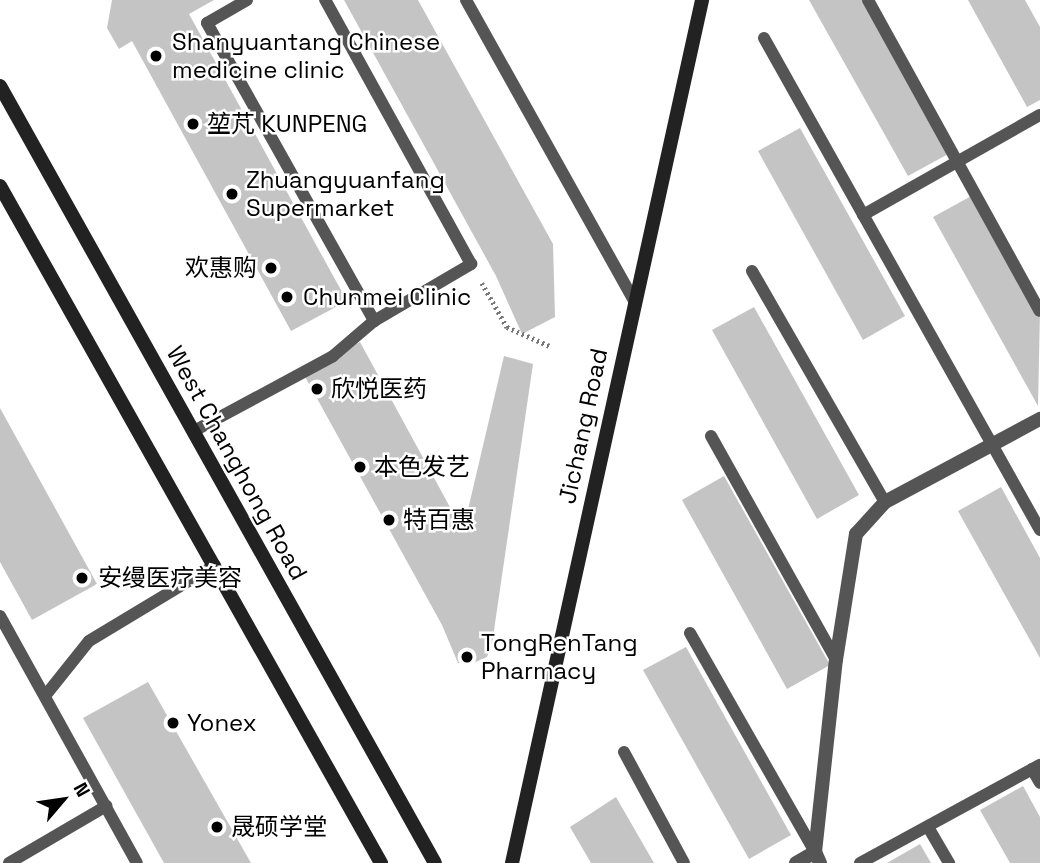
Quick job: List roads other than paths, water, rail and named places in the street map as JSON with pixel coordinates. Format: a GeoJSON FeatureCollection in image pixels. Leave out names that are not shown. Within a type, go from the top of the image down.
{"type":"FeatureCollection","features":[{"type":"Feature","properties":{"kind":"street","name":"Jichang Road"},"geometry":{"type":"LineString","coordinates":[[512,863],[702,0]]}},
{"type":"Feature","properties":{"kind":"street","name":"West Changhong Road"},"geometry":{"type":"LineString","coordinates":[[0,86],[435,863]]}},
{"type":"Feature","properties":{"kind":"street"},"geometry":{"type":"LineString","coordinates":[[0,186],[381,863]]}},
{"type":"Feature","properties":{"kind":"street"},"geometry":{"type":"LineString","coordinates":[[796,863],[818,857],[836,660],[856,534],[885,502],[1040,419]]}},
{"type":"Feature","properties":{"kind":"lane"},"geometry":{"type":"LineString","coordinates":[[247,0],[206,23],[374,321]]}},
{"type":"Feature","properties":{"kind":"lane"},"geometry":{"type":"LineString","coordinates":[[194,431],[333,356],[374,321],[471,264],[326,0]]}},
{"type":"Feature","properties":{"kind":"lane"},"geometry":{"type":"LineString","coordinates":[[466,0],[634,300]]}},
{"type":"Feature","properties":{"kind":"lane"},"geometry":{"type":"LineString","coordinates":[[868,0],[1040,311]]}},
{"type":"Feature","properties":{"kind":"lane"},"geometry":{"type":"LineString","coordinates":[[764,38],[1040,530]]}},
{"type":"Feature","properties":{"kind":"lane"},"geometry":{"type":"LineString","coordinates":[[863,215],[1040,115]]}},
{"type":"Feature","properties":{"kind":"lane"},"geometry":{"type":"LineString","coordinates":[[752,271],[885,502]]}},
{"type":"Feature","properties":{"kind":"lane"},"geometry":{"type":"LineString","coordinates":[[711,436],[836,660]]}},
{"type":"Feature","properties":{"kind":"lane"},"geometry":{"type":"LineString","coordinates":[[45,696],[89,641],[215,565]]}},
{"type":"Feature","properties":{"kind":"lane"},"geometry":{"type":"LineString","coordinates":[[1,618],[137,863]]}},
{"type":"Feature","properties":{"kind":"lane"},"geometry":{"type":"LineString","coordinates":[[690,633],[818,857]]}},
{"type":"Feature","properties":{"kind":"lane"},"geometry":{"type":"LineString","coordinates":[[624,752],[684,863]]}},
{"type":"Feature","properties":{"kind":"lane"},"geometry":{"type":"LineString","coordinates":[[860,863],[1036,767],[1040,783]]}},
{"type":"Feature","properties":{"kind":"lane"},"geometry":{"type":"LineString","coordinates":[[9,863],[106,806]]}},
{"type":"Feature","properties":{"kind":"lane"},"geometry":{"type":"LineString","coordinates":[[929,827],[949,863]]}},
{"type":"Feature","properties":{"kind":"place","name":"Shanyuantang Chinese medicine clinic"},"geometry":{"type":"Point","coordinates":[156,56]}},
{"type":"Feature","properties":{"kind":"place","name":"堃芃 KUNPENG"},"geometry":{"type":"Point","coordinates":[193,124]}},
{"type":"Feature","properties":{"kind":"place","name":"Zhuangyuanfang Supermarket"},"geometry":{"type":"Point","coordinates":[232,194]}},
{"type":"Feature","properties":{"kind":"place","name":"欢惠购"},"geometry":{"type":"Point","coordinates":[271,268]}},
{"type":"Feature","properties":{"kind":"place","name":"Chunmei Clinic"},"geometry":{"type":"Point","coordinates":[287,297]}},
{"type":"Feature","properties":{"kind":"place","name":"欣悦医药"},"geometry":{"type":"Point","coordinates":[317,389]}},
{"type":"Feature","properties":{"kind":"place","name":"本色发艺"},"geometry":{"type":"Point","coordinates":[360,467]}},
{"type":"Feature","properties":{"kind":"place","name":"特百惠"},"geometry":{"type":"Point","coordinates":[389,520]}},
{"type":"Feature","properties":{"kind":"place","name":"安缦医疗美容"},"geometry":{"type":"Point","coordinates":[82,578]}},
{"type":"Feature","properties":{"kind":"place","name":"TongRenTang Pharmacy"},"geometry":{"type":"Point","coordinates":[467,657]}},
{"type":"Feature","properties":{"kind":"place","name":"Yonex"},"geometry":{"type":"Point","coordinates":[173,723]}},
{"type":"Feature","properties":{"kind":"place","name":"晟硕学堂"},"geometry":{"type":"Point","coordinates":[217,827]}}]}
